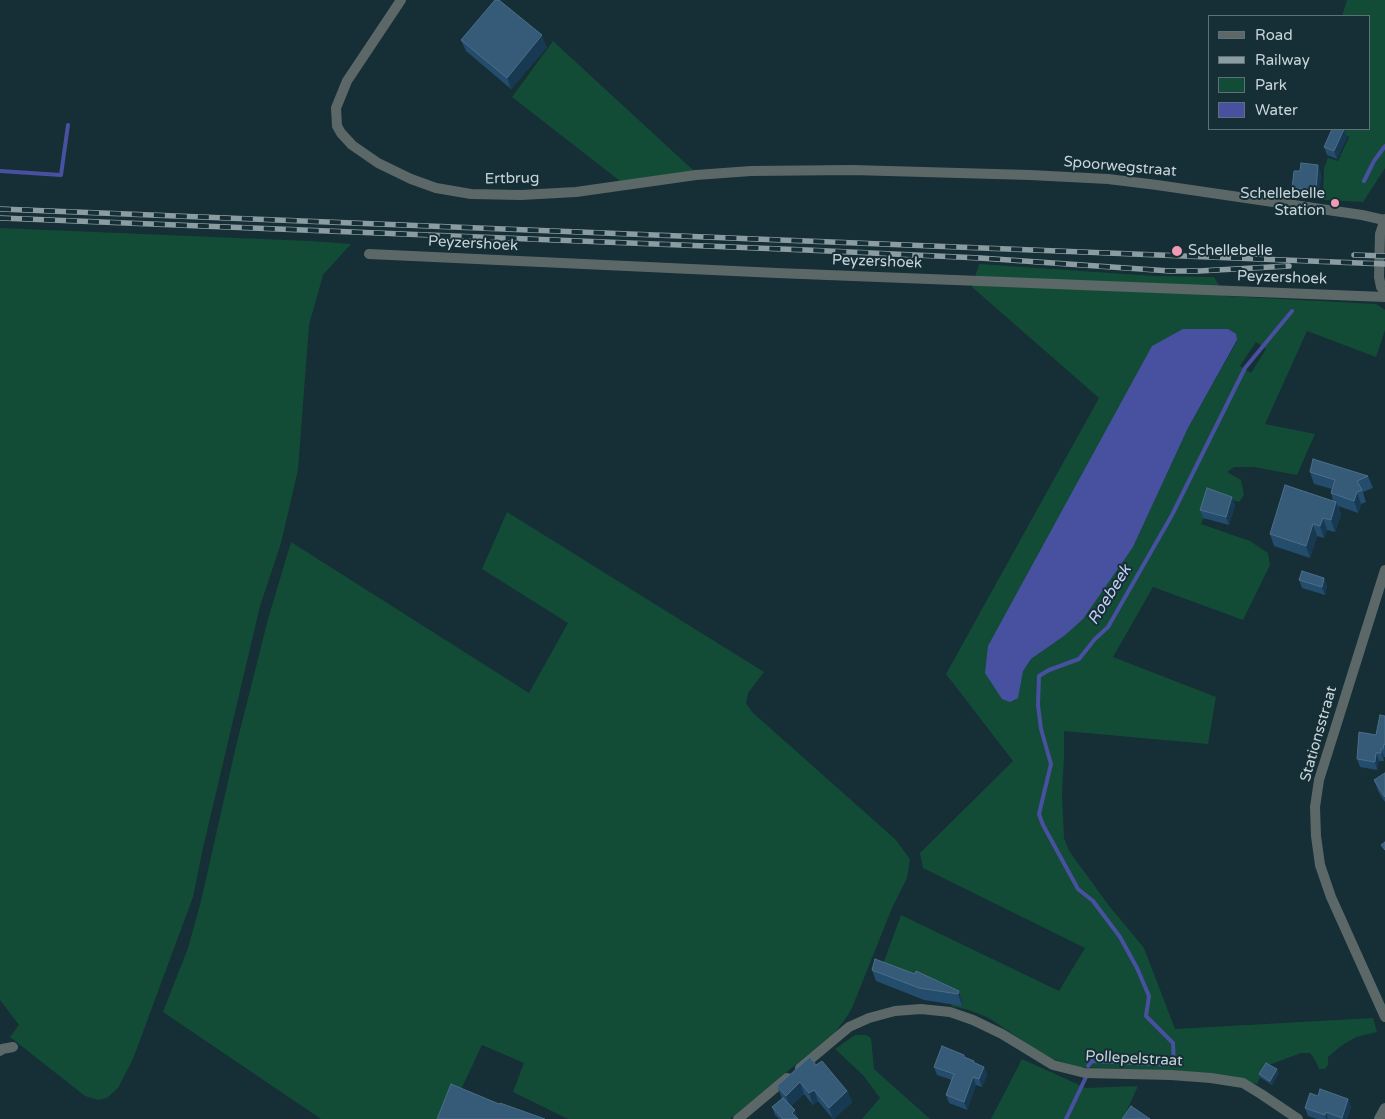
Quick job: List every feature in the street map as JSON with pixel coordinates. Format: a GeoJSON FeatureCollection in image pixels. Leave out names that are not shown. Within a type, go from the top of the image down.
{"type":"FeatureCollection","features":[{"type":"Feature","properties":{"kind":"street","name":"Ertbrug"},"geometry":{"type":"LineString","coordinates":[[400,0],[347,81],[338,102],[336,117],[340,133],[352,145],[378,163],[410,179],[449,191],[471,194],[522,195],[576,192],[723,172],[852,170]]}},
{"type":"Feature","properties":{"kind":"street","name":"Spoorwegstraat"},"geometry":{"type":"LineString","coordinates":[[852,170],[1108,179],[1362,215],[1385,220]]}},
{"type":"Feature","properties":{"kind":"street"},"geometry":{"type":"LineString","coordinates":[[1385,220],[1380,234],[1379,277],[1381,287],[1385,292]]}},
{"type":"Feature","properties":{"kind":"street","name":"Peyzershoek"},"geometry":{"type":"LineString","coordinates":[[368,254],[1385,297]]}},
{"type":"Feature","properties":{"kind":"street","name":"Stationsstraat"},"geometry":{"type":"LineString","coordinates":[[1385,570],[1319,780],[1315,807],[1320,865],[1331,897],[1385,1017]]}},
{"type":"Feature","properties":{"kind":"street","name":"Pollepelstraat"},"geometry":{"type":"LineString","coordinates":[[738,1119],[849,1027],[869,1018],[895,1011],[921,1009],[950,1012],[973,1020],[1002,1034],[1053,1065],[1085,1073],[1170,1075],[1243,1083],[1298,1119]]}},
{"type":"Feature","properties":{"kind":"street"},"geometry":{"type":"LineString","coordinates":[[0,1051],[2,1048],[13,1047]]}},
{"type":"Feature","properties":{"kind":"street"},"geometry":{"type":"LineString","coordinates":[[1379,1119],[1385,1108]]}},
{"type":"Feature","properties":{"kind":"green space"},"geometry":{"type":"Polygon","coordinates":[[[1347,0],[1385,0],[1385,168],[1363,202],[1323,200],[1324,168],[1328,158],[1338,161],[1349,137],[1336,130],[1370,130],[1370,15],[1342,15],[1347,0]]]}},
{"type":"Feature","properties":{"kind":"green space"},"geometry":{"type":"Polygon","coordinates":[[[553,41],[694,171],[620,181],[512,97],[553,41]]]}},
{"type":"Feature","properties":{"kind":"green space"},"geometry":{"type":"Polygon","coordinates":[[[0,228],[351,244],[323,275],[309,325],[298,470],[281,543],[260,606],[193,897],[133,1059],[118,1088],[107,1098],[98,1100],[85,1096],[10,1037],[19,1025],[0,1000],[0,228]]]}},
{"type":"Feature","properties":{"kind":"green space"},"geometry":{"type":"Polygon","coordinates":[[[979,264],[1155,276],[1214,277],[1225,296],[1376,304],[1385,310],[1385,330],[1376,357],[1307,331],[1265,424],[1315,434],[1297,475],[1254,467],[1234,467],[1227,472],[1241,480],[1244,495],[1239,502],[1214,495],[1201,524],[1250,541],[1268,553],[1270,565],[1243,620],[1153,587],[1113,657],[1216,697],[1208,744],[1064,731],[1062,793],[1064,838],[1069,851],[1110,907],[1144,948],[1175,1029],[1373,1018],[1377,1032],[1356,1037],[1341,1046],[1328,1057],[1328,1065],[1325,1069],[1319,1069],[1310,1053],[1301,1053],[1266,1066],[1257,1084],[1221,1075],[1180,1071],[1080,1067],[1053,1059],[989,1018],[969,1010],[951,1006],[955,998],[882,967],[901,915],[1059,991],[1085,948],[923,868],[920,853],[1013,761],[946,674],[1099,398],[972,287],[979,264]],[[1228,329],[1023,671],[1031,659],[1064,636],[1133,547],[1188,428],[1237,341],[1228,329]],[[1256,342],[1240,366],[1251,373],[1266,349],[1256,342]]]}},
{"type":"Feature","properties":{"kind":"green space"},"geometry":{"type":"Polygon","coordinates":[[[507,512],[764,672],[748,693],[746,703],[752,712],[895,839],[910,859],[907,878],[892,908],[852,1008],[844,1021],[834,1033],[730,1119],[568,1119],[513,1092],[524,1063],[482,1045],[447,1119],[321,1119],[163,1012],[188,948],[201,901],[236,746],[268,619],[291,542],[529,693],[568,623],[482,569],[507,512]]]}},
{"type":"Feature","properties":{"kind":"green space"},"geometry":{"type":"Polygon","coordinates":[[[855,1035],[866,1035],[871,1038],[874,1069],[930,1119],[862,1119],[880,1098],[863,1075],[835,1049],[855,1035]]]}},
{"type":"Feature","properties":{"kind":"green space"},"geometry":{"type":"Polygon","coordinates":[[[1022,1059],[1086,1088],[1138,1086],[1123,1119],[991,1119],[1022,1059]]]}},
{"type":"Feature","properties":{"kind":"water"},"geometry":{"type":"Polygon","coordinates":[[[1183,329],[1228,329],[1236,334],[1237,340],[1188,428],[1133,547],[1083,619],[1064,636],[1031,659],[1023,671],[1018,698],[1010,702],[1002,699],[985,673],[988,646],[1152,346],[1183,329]]]}},
{"type":"Feature","properties":{"kind":"building"},"geometry":{"type":"Polygon","coordinates":[[[495,0],[499,0],[542,35],[507,78],[461,40],[495,0]]]}},
{"type":"Feature","properties":{"kind":"building"},"geometry":{"type":"Polygon","coordinates":[[[1332,130],[1344,130],[1334,151],[1324,147],[1332,130]]]}},
{"type":"Feature","properties":{"kind":"building"},"geometry":{"type":"Polygon","coordinates":[[[1301,163],[1318,165],[1316,190],[1292,188],[1294,171],[1300,171],[1301,163]]]}},
{"type":"Feature","properties":{"kind":"building"},"geometry":{"type":"Polygon","coordinates":[[[1313,459],[1368,476],[1357,481],[1362,490],[1357,492],[1354,501],[1331,493],[1335,480],[1310,472],[1313,459]]]}},
{"type":"Feature","properties":{"kind":"building"},"geometry":{"type":"Polygon","coordinates":[[[1285,485],[1336,502],[1331,520],[1323,518],[1320,526],[1313,524],[1306,546],[1270,534],[1285,485]]]}},
{"type":"Feature","properties":{"kind":"building"},"geometry":{"type":"Polygon","coordinates":[[[1207,488],[1232,497],[1226,517],[1200,510],[1207,488]]]}},
{"type":"Feature","properties":{"kind":"building"},"geometry":{"type":"Polygon","coordinates":[[[1302,571],[1324,578],[1322,587],[1299,580],[1302,571]]]}},
{"type":"Feature","properties":{"kind":"building"},"geometry":{"type":"Polygon","coordinates":[[[1380,715],[1385,716],[1385,745],[1381,749],[1381,753],[1376,753],[1375,762],[1357,759],[1359,732],[1376,735],[1380,715]]]}},
{"type":"Feature","properties":{"kind":"building"},"geometry":{"type":"Polygon","coordinates":[[[1385,773],[1385,797],[1374,780],[1385,773]]]}},
{"type":"Feature","properties":{"kind":"building"},"geometry":{"type":"Polygon","coordinates":[[[1385,842],[1385,850],[1381,845],[1385,842]]]}},
{"type":"Feature","properties":{"kind":"building"},"geometry":{"type":"Polygon","coordinates":[[[875,959],[915,974],[916,971],[959,991],[958,994],[919,988],[872,970],[875,959]]]}},
{"type":"Feature","properties":{"kind":"building"},"geometry":{"type":"Polygon","coordinates":[[[942,1046],[964,1055],[964,1057],[984,1067],[979,1079],[973,1077],[964,1102],[946,1095],[954,1074],[934,1067],[942,1046]]]}},
{"type":"Feature","properties":{"kind":"building"},"geometry":{"type":"Polygon","coordinates":[[[810,1057],[816,1065],[822,1061],[847,1091],[829,1108],[814,1090],[809,1093],[800,1082],[786,1096],[777,1086],[810,1057]]]}},
{"type":"Feature","properties":{"kind":"building"},"geometry":{"type":"Polygon","coordinates":[[[1266,1063],[1277,1069],[1270,1081],[1259,1074],[1266,1063]]]}},
{"type":"Feature","properties":{"kind":"building"},"geometry":{"type":"Polygon","coordinates":[[[451,1084],[499,1104],[545,1119],[437,1119],[451,1084]]]}},
{"type":"Feature","properties":{"kind":"building"},"geometry":{"type":"Polygon","coordinates":[[[1320,1089],[1348,1099],[1342,1118],[1326,1112],[1325,1115],[1305,1108],[1310,1093],[1318,1096],[1320,1089]]]}},
{"type":"Feature","properties":{"kind":"building"},"geometry":{"type":"Polygon","coordinates":[[[783,1098],[795,1110],[792,1113],[798,1119],[783,1119],[772,1107],[783,1098]]]}},
{"type":"Feature","properties":{"kind":"building"},"geometry":{"type":"Polygon","coordinates":[[[1131,1106],[1150,1119],[1122,1119],[1131,1106]]]}},
{"type":"Feature","properties":{"kind":"waterway"},"geometry":{"type":"LineString","coordinates":[[0,171],[61,175],[68,125]]}},
{"type":"Feature","properties":{"kind":"waterway","name":"Roebeek"},"geometry":{"type":"LineString","coordinates":[[1364,181],[1374,161],[1385,146]]}},
{"type":"Feature","properties":{"kind":"waterway","name":"Roebeek"},"geometry":{"type":"LineString","coordinates":[[1088,1066],[1092,1061],[1174,1065],[1173,1043],[1146,1016],[1149,996],[1137,968],[1120,937],[1093,901],[1078,889],[1043,825],[1039,814],[1051,764],[1041,729],[1038,705],[1039,676],[1049,670],[1079,659],[1095,639],[1108,627],[1172,515],[1245,368],[1292,311]]}},
{"type":"Feature","properties":{"kind":"waterway","name":"Roebeek"},"geometry":{"type":"LineString","coordinates":[[1066,1119],[1086,1077]]}},
{"type":"Feature","properties":{"kind":"railway"},"geometry":{"type":"LineString","coordinates":[[0,209],[1385,264]]}},
{"type":"Feature","properties":{"kind":"railway"},"geometry":{"type":"LineString","coordinates":[[0,218],[806,250],[980,258],[1170,271],[1289,266]]}},
{"type":"Feature","properties":{"kind":"railway"},"geometry":{"type":"LineString","coordinates":[[1354,255],[1385,256]]}},
{"type":"Feature","properties":{"kind":"place","name":"Schellebelle Station"},"geometry":{"type":"Point","coordinates":[1335,203]}},
{"type":"Feature","properties":{"kind":"place","name":"Schellebelle"},"geometry":{"type":"Point","coordinates":[1177,251]}}]}
